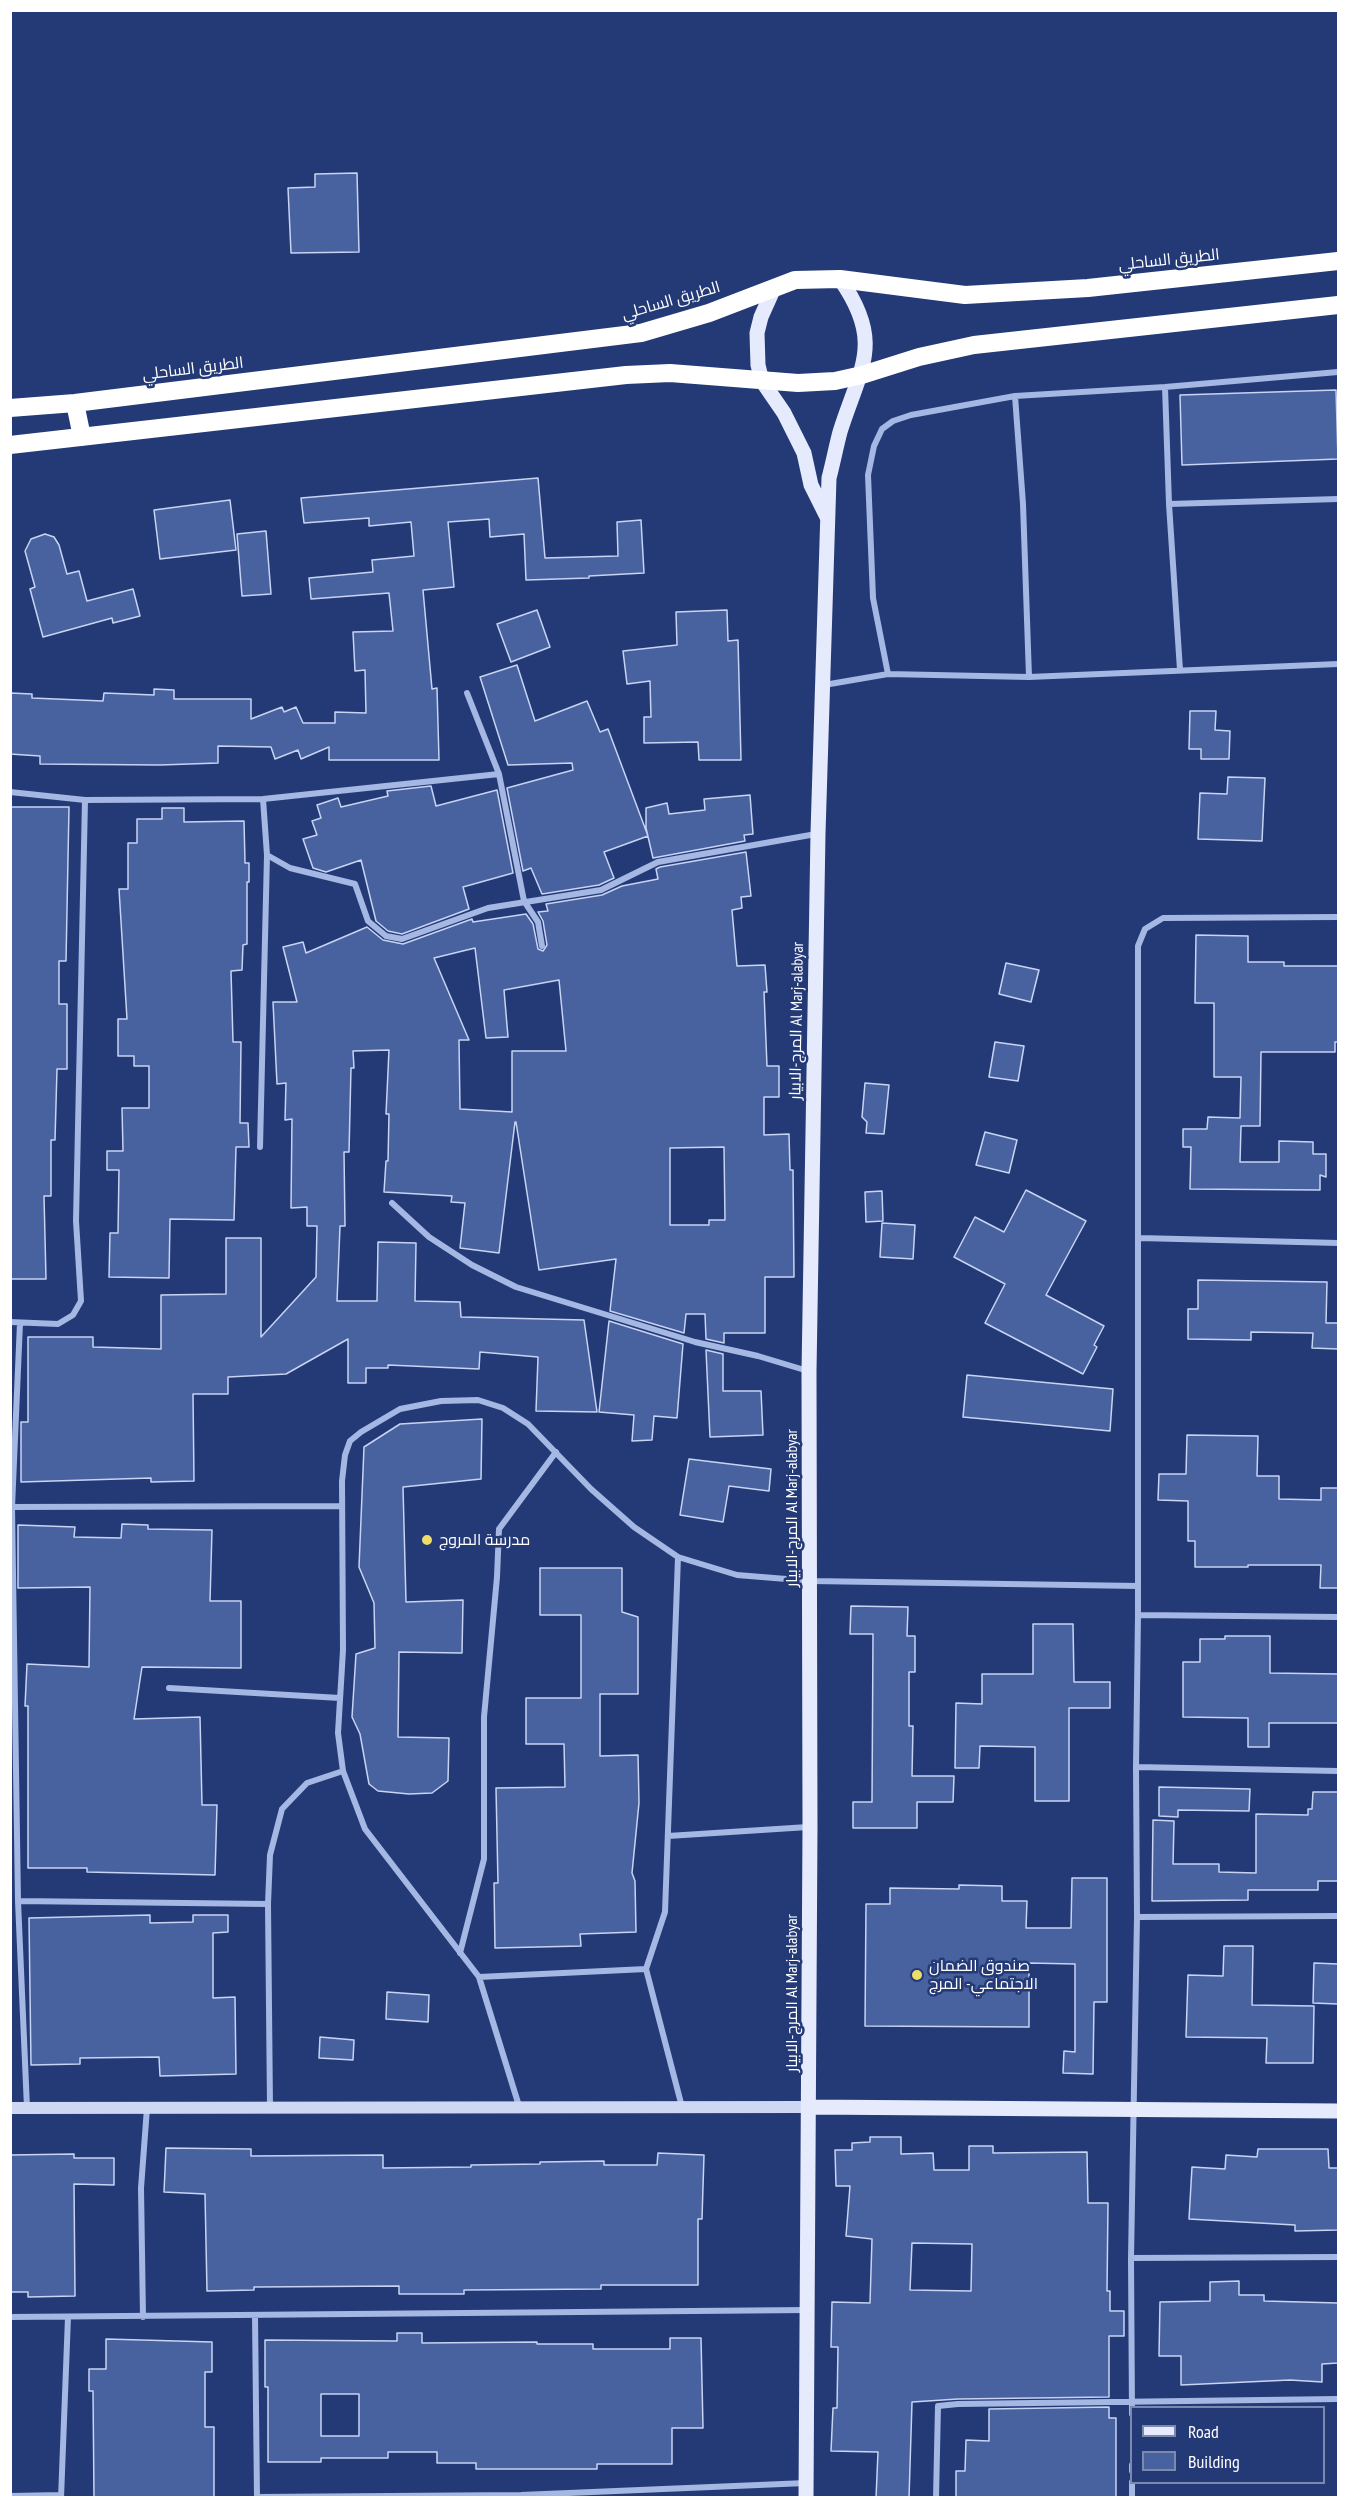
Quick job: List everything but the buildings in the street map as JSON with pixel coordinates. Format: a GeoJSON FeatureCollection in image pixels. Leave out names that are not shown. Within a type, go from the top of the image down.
{"type":"FeatureCollection","features":[{"type":"Feature","properties":{"kind":"highway","name":"الطريق الساحلي"},"geometry":{"type":"LineString","coordinates":[[10,408],[75,403],[641,333],[709,313],[795,280],[840,279],[965,295],[1088,288],[1338,261]]}},
{"type":"Feature","properties":{"kind":"highway"},"geometry":{"type":"LineString","coordinates":[[10,445],[626,375],[670,373],[798,383],[835,381],[919,357],[974,345],[1338,304]]}},
{"type":"Feature","properties":{"kind":"highway"},"geometry":{"type":"LineString","coordinates":[[75,403],[82,437]]}},
{"type":"Feature","properties":{"kind":"main road","name":"المرج-الابيار Al Marj-alabyar"},"geometry":{"type":"LineString","coordinates":[[807,2490],[811,1581],[809,1371],[818,833],[829,478],[840,432],[862,375],[865,360],[864,329],[851,295],[840,279]]}},
{"type":"Feature","properties":{"kind":"main road","name":"المرج-الابيار Al Marj-alabyar"},"geometry":{"type":"LineString","coordinates":[[774,288],[760,317],[757,333],[756,349],[762,381],[784,413],[804,453],[811,485],[827,518]]}},
{"type":"Feature","properties":{"kind":"main road"},"geometry":{"type":"LineString","coordinates":[[10,2108],[270,2109],[519,2106],[1338,2112]]}},
{"type":"Feature","properties":{"kind":"street"},"geometry":{"type":"LineString","coordinates":[[888,674],[873,598],[868,475],[874,446],[882,429],[893,421],[911,415],[1015,396],[1166,387],[1338,372]]}},
{"type":"Feature","properties":{"kind":"street"},"geometry":{"type":"LineString","coordinates":[[1166,387],[1169,504],[1180,670]]}},
{"type":"Feature","properties":{"kind":"street"},"geometry":{"type":"LineString","coordinates":[[1015,396],[1023,504],[1029,677]]}},
{"type":"Feature","properties":{"kind":"street"},"geometry":{"type":"LineString","coordinates":[[1169,504],[1338,499]]}},
{"type":"Feature","properties":{"kind":"street"},"geometry":{"type":"LineString","coordinates":[[824,686],[888,674],[1029,677],[1338,664]]}},
{"type":"Feature","properties":{"kind":"street"},"geometry":{"type":"LineString","coordinates":[[467,693],[499,774],[524,901],[538,922],[542,945]]}},
{"type":"Feature","properties":{"kind":"street"},"geometry":{"type":"LineString","coordinates":[[10,792],[85,800],[263,799],[499,774]]}},
{"type":"Feature","properties":{"kind":"street"},"geometry":{"type":"LineString","coordinates":[[260,1147],[267,855],[263,799]]}},
{"type":"Feature","properties":{"kind":"street"},"geometry":{"type":"LineString","coordinates":[[10,1322],[58,1324],[73,1315],[81,1301],[76,1221],[85,800]]}},
{"type":"Feature","properties":{"kind":"street"},"geometry":{"type":"LineString","coordinates":[[267,855],[290,868],[355,884],[368,921],[386,936],[402,939],[488,908],[601,890],[658,862],[818,833]]}},
{"type":"Feature","properties":{"kind":"street"},"geometry":{"type":"LineString","coordinates":[[1131,2406],[1131,2258],[1137,1917],[1138,946],[1145,929],[1163,918],[1338,917]]}},
{"type":"Feature","properties":{"kind":"street"},"geometry":{"type":"LineString","coordinates":[[392,1203],[429,1237],[472,1265],[516,1287],[695,1342],[758,1356],[809,1371]]}},
{"type":"Feature","properties":{"kind":"street"},"geometry":{"type":"LineString","coordinates":[[1139,1238],[1338,1243]]}},
{"type":"Feature","properties":{"kind":"street"},"geometry":{"type":"LineString","coordinates":[[20,1323],[11,1507],[18,1901],[27,2108]]}},
{"type":"Feature","properties":{"kind":"street"},"geometry":{"type":"LineString","coordinates":[[519,2106],[478,1977],[365,1829],[344,1771],[338,1732],[343,1650],[342,1481],[345,1455],[350,1441],[400,1409],[441,1401],[478,1400],[503,1408],[528,1424],[591,1489],[633,1527],[678,1557],[737,1575],[811,1581],[1138,1586]]}},
{"type":"Feature","properties":{"kind":"street"},"geometry":{"type":"LineString","coordinates":[[460,1953],[484,1859],[484,1717],[498,1577],[499,1529],[556,1452]]}},
{"type":"Feature","properties":{"kind":"street"},"geometry":{"type":"LineString","coordinates":[[11,1507],[342,1506]]}},
{"type":"Feature","properties":{"kind":"street"},"geometry":{"type":"LineString","coordinates":[[678,1557],[665,1912],[646,1969],[682,2107]]}},
{"type":"Feature","properties":{"kind":"street"},"geometry":{"type":"LineString","coordinates":[[1138,1615],[1338,1617]]}},
{"type":"Feature","properties":{"kind":"street"},"geometry":{"type":"LineString","coordinates":[[169,1688],[340,1698]]}},
{"type":"Feature","properties":{"kind":"street"},"geometry":{"type":"LineString","coordinates":[[1136,1767],[1338,1770]]}},
{"type":"Feature","properties":{"kind":"street"},"geometry":{"type":"LineString","coordinates":[[270,2109],[268,1904],[270,1855],[282,1809],[307,1783],[344,1771]]}},
{"type":"Feature","properties":{"kind":"street"},"geometry":{"type":"LineString","coordinates":[[668,1836],[810,1827]]}},
{"type":"Feature","properties":{"kind":"street"},"geometry":{"type":"LineString","coordinates":[[18,1901],[268,1904]]}},
{"type":"Feature","properties":{"kind":"street"},"geometry":{"type":"LineString","coordinates":[[1137,1917],[1338,1916]]}},
{"type":"Feature","properties":{"kind":"street"},"geometry":{"type":"LineString","coordinates":[[478,1977],[646,1969]]}},
{"type":"Feature","properties":{"kind":"street"},"geometry":{"type":"LineString","coordinates":[[143,2317],[141,2188],[147,2108]]}},
{"type":"Feature","properties":{"kind":"street"},"geometry":{"type":"LineString","coordinates":[[1131,2258],[1338,2257]]}},
{"type":"Feature","properties":{"kind":"street"},"geometry":{"type":"LineString","coordinates":[[10,2317],[807,2310]]}},
{"type":"Feature","properties":{"kind":"street"},"geometry":{"type":"LineString","coordinates":[[255,2316],[257,2497],[521,2496],[807,2490]]}},
{"type":"Feature","properties":{"kind":"street"},"geometry":{"type":"LineString","coordinates":[[10,2496],[61,2496],[68,2318]]}},
{"type":"Feature","properties":{"kind":"street"},"geometry":{"type":"LineString","coordinates":[[936,2498],[938,2406],[1338,2399]]}},
{"type":"Feature","properties":{"kind":"place","name":"مدرسة المروج"},"geometry":{"type":"Point","coordinates":[427,1540]}},
{"type":"Feature","properties":{"kind":"place","name":"صندوق الضمان الاجتماعي- المرج"},"geometry":{"type":"Point","coordinates":[917,1975]}}]}
